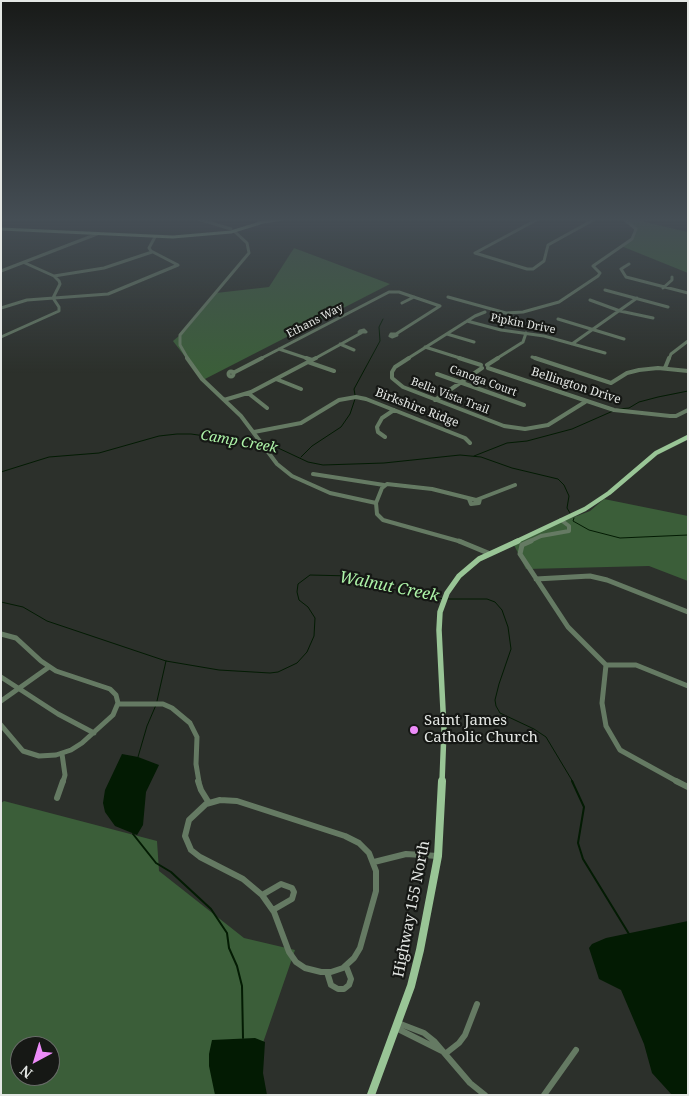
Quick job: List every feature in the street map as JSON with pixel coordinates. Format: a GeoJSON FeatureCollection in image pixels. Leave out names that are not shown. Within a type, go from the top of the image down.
{"type":"FeatureCollection","features":[{"type":"Feature","properties":{"kind":"main road","name":"Highway 155 North"},"geometry":{"type":"LineString","coordinates":[[371,1095],[397,1025],[420,950],[438,856],[444,730],[439,645],[440,612],[447,593],[463,572],[488,553],[585,509],[610,494],[656,453],[688,437]]}},
{"type":"Feature","properties":{"kind":"street"},"geometry":{"type":"LineString","coordinates":[[41,270],[54,276],[60,284],[53,298]]}},
{"type":"Feature","properties":{"kind":"street"},"geometry":{"type":"LineString","coordinates":[[54,276],[91,270]]}},
{"type":"Feature","properties":{"kind":"street"},"geometry":{"type":"LineString","coordinates":[[1,308],[26,300],[108,294],[166,270]]}},
{"type":"Feature","properties":{"kind":"street"},"geometry":{"type":"LineString","coordinates":[[234,270],[182,331],[180,340],[182,351],[202,379],[255,433],[285,471],[301,481],[330,493],[376,503]]}},
{"type":"Feature","properties":{"kind":"street"},"geometry":{"type":"LineString","coordinates":[[448,297],[506,313],[523,312],[559,302],[598,276],[600,273],[597,270]]}},
{"type":"Feature","properties":{"kind":"street"},"geometry":{"type":"LineString","coordinates":[[622,270],[626,277],[688,293]]}},
{"type":"Feature","properties":{"kind":"street"},"geometry":{"type":"LineString","coordinates":[[663,288],[672,280],[672,277]]}},
{"type":"Feature","properties":{"kind":"street"},"geometry":{"type":"LineString","coordinates":[[605,290],[668,307]]}},
{"type":"Feature","properties":{"kind":"street","name":"Ethans Way"},"geometry":{"type":"LineString","coordinates":[[233,373],[389,292],[398,292],[438,304],[440,307],[396,334]]}},
{"type":"Feature","properties":{"kind":"street"},"geometry":{"type":"LineString","coordinates":[[402,303],[414,297]]}},
{"type":"Feature","properties":{"kind":"street"},"geometry":{"type":"LineString","coordinates":[[1,337],[56,313],[59,307],[53,298]]}},
{"type":"Feature","properties":{"kind":"street"},"geometry":{"type":"LineString","coordinates":[[572,344],[637,298]]}},
{"type":"Feature","properties":{"kind":"street"},"geometry":{"type":"LineString","coordinates":[[590,300],[620,311],[653,318]]}},
{"type":"Feature","properties":{"kind":"street","name":"Bella Vista Trail"},"geometry":{"type":"LineString","coordinates":[[485,312],[479,313],[395,367],[392,372],[392,378],[403,387],[435,400],[504,426],[525,429],[548,425],[565,416],[584,402]]}},
{"type":"Feature","properties":{"kind":"street"},"geometry":{"type":"LineString","coordinates":[[558,319],[624,339]]}},
{"type":"Feature","properties":{"kind":"street","name":"Pipkin Drive"},"geometry":{"type":"LineString","coordinates":[[467,321],[501,330],[544,336],[605,353]]}},
{"type":"Feature","properties":{"kind":"street"},"geometry":{"type":"LineString","coordinates":[[225,401],[248,393],[361,333]]}},
{"type":"Feature","properties":{"kind":"street"},"geometry":{"type":"LineString","coordinates":[[425,347],[481,367],[488,367],[523,342],[526,333]]}},
{"type":"Feature","properties":{"kind":"street"},"geometry":{"type":"LineString","coordinates":[[447,334],[474,342]]}},
{"type":"Feature","properties":{"kind":"street"},"geometry":{"type":"LineString","coordinates":[[665,368],[671,354],[688,341]]}},
{"type":"Feature","properties":{"kind":"street"},"geometry":{"type":"LineString","coordinates":[[340,344],[354,350]]}},
{"type":"Feature","properties":{"kind":"street"},"geometry":{"type":"LineString","coordinates":[[279,349],[334,371]]}},
{"type":"Feature","properties":{"kind":"street"},"geometry":{"type":"LineString","coordinates":[[532,357],[610,383],[631,372],[665,368],[688,371]]}},
{"type":"Feature","properties":{"kind":"street"},"geometry":{"type":"LineString","coordinates":[[435,400],[481,367]]}},
{"type":"Feature","properties":{"kind":"street","name":"Bellington Drive"},"geometry":{"type":"LineString","coordinates":[[488,367],[584,402],[614,410],[676,416],[688,410]]}},
{"type":"Feature","properties":{"kind":"street","name":"Canoga Court"},"geometry":{"type":"LineString","coordinates":[[437,374],[524,405]]}},
{"type":"Feature","properties":{"kind":"street"},"geometry":{"type":"LineString","coordinates":[[276,379],[301,389]]}},
{"type":"Feature","properties":{"kind":"street"},"geometry":{"type":"LineString","coordinates":[[248,393],[267,408]]}},
{"type":"Feature","properties":{"kind":"street","name":"Birkshire Ridge"},"geometry":{"type":"LineString","coordinates":[[255,433],[303,422],[346,398],[362,398],[467,438],[470,443]]}},
{"type":"Feature","properties":{"kind":"street"},"geometry":{"type":"LineString","coordinates":[[385,437],[378,432],[377,427],[382,418],[394,410]]}},
{"type":"Feature","properties":{"kind":"street"},"geometry":{"type":"LineString","coordinates":[[313,474],[384,486],[397,483],[420,487],[469,499],[471,504],[479,503],[480,499],[515,485]]}},
{"type":"Feature","properties":{"kind":"street"},"geometry":{"type":"LineString","coordinates":[[384,486],[376,503],[376,514],[383,520],[455,539],[488,553]]}},
{"type":"Feature","properties":{"kind":"street"},"geometry":{"type":"LineString","coordinates":[[561,520],[571,529],[567,533],[546,534],[528,542],[520,548],[520,554],[568,627],[606,665],[636,665],[688,686]]}},
{"type":"Feature","properties":{"kind":"street"},"geometry":{"type":"LineString","coordinates":[[536,579],[598,578],[622,585],[688,612]]}},
{"type":"Feature","properties":{"kind":"street"},"geometry":{"type":"LineString","coordinates":[[1,634],[17,639],[49,667],[67,676],[110,689],[116,695],[118,704],[113,715],[94,733],[78,746],[62,754],[42,756],[26,752],[17,746],[1,725]]}},
{"type":"Feature","properties":{"kind":"street"},"geometry":{"type":"LineString","coordinates":[[606,665],[602,703],[606,726],[620,750],[688,787]]}},
{"type":"Feature","properties":{"kind":"street"},"geometry":{"type":"LineString","coordinates":[[1,701],[49,667]]}},
{"type":"Feature","properties":{"kind":"street"},"geometry":{"type":"LineString","coordinates":[[1,677],[58,714],[94,733]]}},
{"type":"Feature","properties":{"kind":"street"},"geometry":{"type":"LineString","coordinates":[[118,704],[163,704],[172,708],[190,723],[196,734],[198,779],[208,803]]}},
{"type":"Feature","properties":{"kind":"street"},"geometry":{"type":"LineString","coordinates":[[57,798],[65,775],[62,754]]}},
{"type":"Feature","properties":{"kind":"street"},"geometry":{"type":"LineString","coordinates":[[220,800],[237,801],[330,830],[359,843],[374,862],[377,876],[376,891],[360,948],[354,958],[346,966],[326,972],[305,968],[294,959],[273,910],[262,895],[243,879],[197,855],[189,846],[185,836],[187,824],[194,814],[208,803],[220,800]]}},
{"type":"Feature","properties":{"kind":"street"},"geometry":{"type":"LineString","coordinates":[[374,862],[406,854],[438,856]]}},
{"type":"Feature","properties":{"kind":"street"},"geometry":{"type":"LineString","coordinates":[[262,895],[281,884],[292,888],[294,892],[292,899],[273,910]]}},
{"type":"Feature","properties":{"kind":"street"},"geometry":{"type":"LineString","coordinates":[[326,972],[331,985],[338,989],[344,989],[349,985],[351,979],[346,966]]}},
{"type":"Feature","properties":{"kind":"street"},"geometry":{"type":"LineString","coordinates":[[446,1054],[465,1035],[477,1004]]}},
{"type":"Feature","properties":{"kind":"street"},"geometry":{"type":"LineString","coordinates":[[397,1025],[446,1054],[470,1082],[485,1095]]}},
{"type":"Feature","properties":{"kind":"street"},"geometry":{"type":"LineString","coordinates":[[544,1095],[576,1050]]}},
{"type":"Feature","properties":{"kind":"green space"},"geometry":{"type":"Polygon","coordinates":[[[280,270],[353,270],[390,284],[203,380],[173,341],[186,330],[216,293],[269,287],[280,270]]]}},
{"type":"Feature","properties":{"kind":"green space"},"geometry":{"type":"Polygon","coordinates":[[[604,499],[688,516],[688,581],[649,566],[526,569],[513,543],[524,536],[590,511],[604,499]]]}},
{"type":"Feature","properties":{"kind":"green space"},"geometry":{"type":"Polygon","coordinates":[[[4,801],[157,841],[159,871],[244,938],[295,950],[245,1095],[1,1095],[1,803],[4,801]]]}},
{"type":"Feature","properties":{"kind":"shaded area"},"geometry":{"type":"Polygon","coordinates":[[[122,754],[138,757],[159,765],[146,792],[143,825],[137,835],[115,826],[105,812],[103,803],[105,790],[122,754]]]}},
{"type":"Feature","properties":{"kind":"shaded area"},"geometry":{"type":"Polygon","coordinates":[[[688,921],[688,1095],[672,1095],[652,1073],[644,1044],[621,990],[599,979],[589,948],[592,944],[606,938],[688,921]]]}},
{"type":"Feature","properties":{"kind":"shaded area"},"geometry":{"type":"Polygon","coordinates":[[[255,1038],[265,1042],[263,1073],[267,1095],[215,1095],[209,1066],[212,1040],[255,1038]]]}},
{"type":"Feature","properties":{"kind":"waterway"},"geometry":{"type":"LineString","coordinates":[[355,395],[354,389],[380,341],[379,327],[383,319]]}},
{"type":"Feature","properties":{"kind":"waterway"},"geometry":{"type":"LineString","coordinates":[[619,409],[629,408],[639,402],[658,397],[688,391]]}},
{"type":"Feature","properties":{"kind":"waterway"},"geometry":{"type":"LineString","coordinates":[[301,457],[312,446],[341,427],[350,414],[355,399]]}},
{"type":"Feature","properties":{"kind":"waterway"},"geometry":{"type":"LineString","coordinates":[[474,456],[507,443],[527,441],[572,429],[613,411]]}},
{"type":"Feature","properties":{"kind":"waterway","name":"Camp Creek"},"geometry":{"type":"LineString","coordinates":[[1,472],[49,457],[99,453],[159,436],[177,434],[191,434],[248,442],[263,448]]}},
{"type":"Feature","properties":{"kind":"waterway","name":"Camp Creek"},"geometry":{"type":"LineString","coordinates":[[267,448],[276,447],[308,462],[323,465],[384,463],[460,455],[481,457],[512,468],[558,479],[564,485],[569,496],[567,508],[570,513]]}},
{"type":"Feature","properties":{"kind":"waterway","name":"Camp Creek"},"geometry":{"type":"LineString","coordinates":[[574,518],[573,521],[589,530],[620,538],[688,535]]}},
{"type":"Feature","properties":{"kind":"waterway","name":"Walnut Creek"},"geometry":{"type":"LineString","coordinates":[[166,661],[219,670],[270,673],[278,672],[297,663],[307,652],[314,636],[315,618],[308,607],[299,600],[297,592],[298,584],[310,575],[351,576],[375,586],[444,599]]}},
{"type":"Feature","properties":{"kind":"waterway","name":"Walnut Creek"},"geometry":{"type":"LineString","coordinates":[[447,599],[487,599],[495,602],[502,610],[508,627],[511,649],[499,684],[495,700],[496,706],[500,713],[534,729],[546,737],[573,782]]}},
{"type":"Feature","properties":{"kind":"waterway","name":"Walnut Creek"},"geometry":{"type":"LineString","coordinates":[[1,602],[23,607],[47,621],[166,661]]}},
{"type":"Feature","properties":{"kind":"waterway"},"geometry":{"type":"LineString","coordinates":[[157,701],[166,661]]}},
{"type":"Feature","properties":{"kind":"waterway"},"geometry":{"type":"LineString","coordinates":[[138,757],[147,726],[156,705]]}},
{"type":"Feature","properties":{"kind":"waterway","name":"Walnut Creek"},"geometry":{"type":"LineString","coordinates":[[572,781],[584,807],[578,843],[583,859],[629,934]]}},
{"type":"Feature","properties":{"kind":"waterway"},"geometry":{"type":"LineString","coordinates":[[133,834],[156,863],[171,872],[211,909],[227,933],[229,948],[237,966],[242,986],[243,1038]]}},
{"type":"Feature","properties":{"kind":"place","name":"Saint James Catholic Church"},"geometry":{"type":"Point","coordinates":[414,730]}}]}
